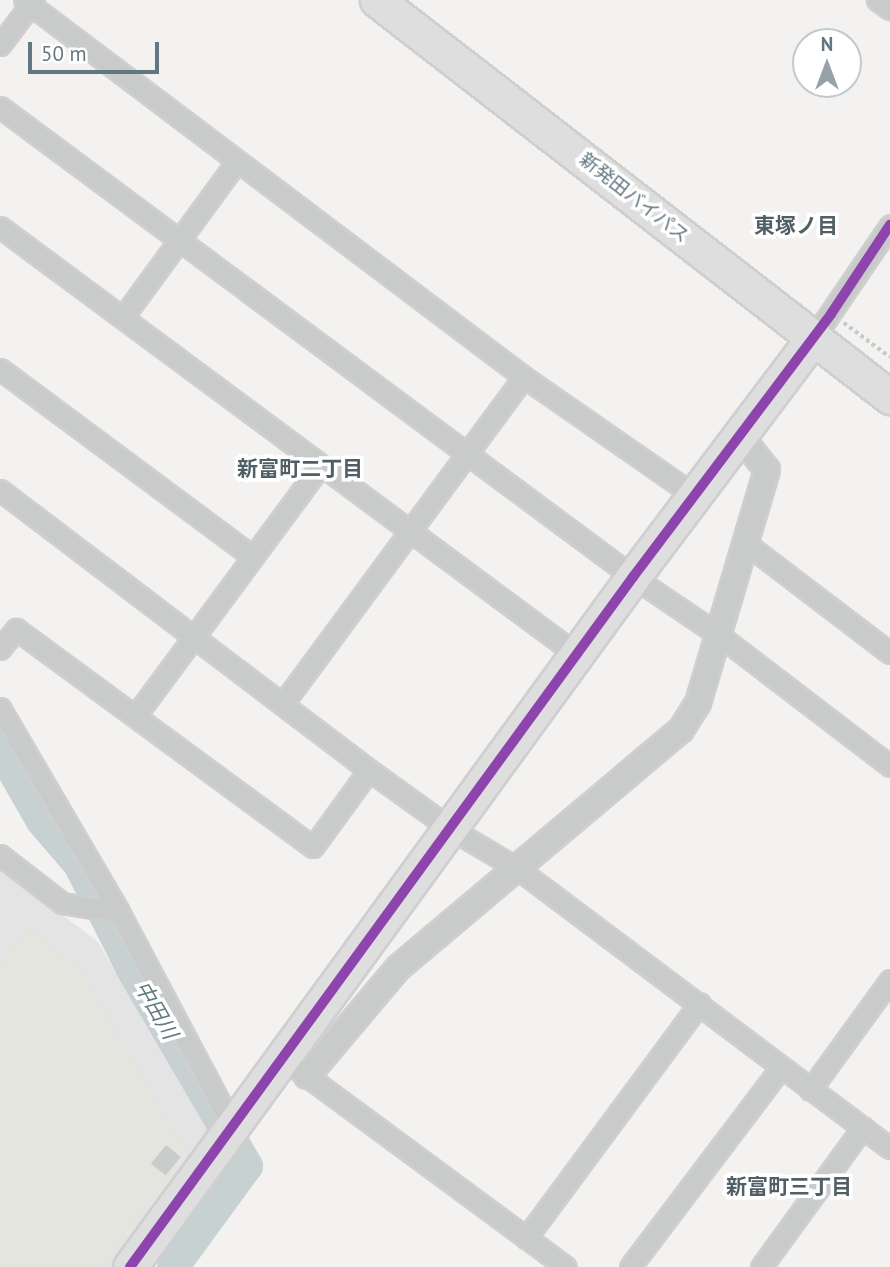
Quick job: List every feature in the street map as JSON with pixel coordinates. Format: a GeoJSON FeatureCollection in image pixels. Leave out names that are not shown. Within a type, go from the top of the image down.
{"type":"FeatureCollection","features":[{"type":"Feature","properties":{"kind":"highway","name":"新発田バイパス"},"geometry":{"type":"LineString","coordinates":[[377,0],[822,325],[887,398]]}},
{"type":"Feature","properties":{"kind":"highway"},"geometry":{"type":"LineString","coordinates":[[130,1267],[224,1136],[294,1067],[451,829],[576,654],[822,325]]}},
{"type":"Feature","properties":{"kind":"street"},"geometry":{"type":"LineString","coordinates":[[877,0],[890,9]]}},
{"type":"Feature","properties":{"kind":"street"},"geometry":{"type":"LineString","coordinates":[[0,45],[29,2],[524,377],[694,495]]}},
{"type":"Feature","properties":{"kind":"street"},"geometry":{"type":"LineString","coordinates":[[0,107],[633,577],[720,636],[890,766]]}},
{"type":"Feature","properties":{"kind":"street"},"geometry":{"type":"LineString","coordinates":[[123,317],[237,161]]}},
{"type":"Feature","properties":{"kind":"street"},"geometry":{"type":"LineString","coordinates":[[822,325],[890,225]]}},
{"type":"Feature","properties":{"kind":"street"},"geometry":{"type":"LineString","coordinates":[[0,227],[576,654]]}},
{"type":"Feature","properties":{"kind":"street"},"geometry":{"type":"LineString","coordinates":[[0,369],[252,556]]}},
{"type":"Feature","properties":{"kind":"street"},"geometry":{"type":"LineString","coordinates":[[284,702],[524,377]]}},
{"type":"Feature","properties":{"kind":"street"},"geometry":{"type":"LineString","coordinates":[[566,1267],[294,1067],[398,968],[681,730],[698,704],[748,545],[767,470],[740,436]]}},
{"type":"Feature","properties":{"kind":"street"},"geometry":{"type":"LineString","coordinates":[[136,715],[320,466]]}},
{"type":"Feature","properties":{"kind":"street"},"geometry":{"type":"LineString","coordinates":[[3,500],[194,634],[369,770],[451,829],[518,869],[700,1003],[780,1069],[888,1143]]}},
{"type":"Feature","properties":{"kind":"street"},"geometry":{"type":"LineString","coordinates":[[748,545],[890,653]]}},
{"type":"Feature","properties":{"kind":"street"},"geometry":{"type":"LineString","coordinates":[[0,649],[16,629],[313,847],[369,770]]}},
{"type":"Feature","properties":{"kind":"street"},"geometry":{"type":"LineString","coordinates":[[0,708],[119,912],[224,1136]]}},
{"type":"Feature","properties":{"kind":"street"},"geometry":{"type":"LineString","coordinates":[[0,855],[62,903],[119,912]]}},
{"type":"Feature","properties":{"kind":"street"},"geometry":{"type":"LineString","coordinates":[[810,1090],[890,980]]}},
{"type":"Feature","properties":{"kind":"street"},"geometry":{"type":"LineString","coordinates":[[526,1238],[700,1003]]}},
{"type":"Feature","properties":{"kind":"street"},"geometry":{"type":"LineString","coordinates":[[630,1267],[780,1069]]}},
{"type":"Feature","properties":{"kind":"street"},"geometry":{"type":"LineString","coordinates":[[761,1267],[863,1127]]}},
{"type":"Feature","properties":{"kind":"path"},"geometry":{"type":"LineString","coordinates":[[822,325],[890,357]]}},
{"type":"Feature","properties":{"kind":"shaded area"},"geometry":{"type":"Polygon","coordinates":[[[0,868],[97,941],[215,1134],[115,1267],[0,1267],[0,868]]]}},
{"type":"Feature","properties":{"kind":"shaded area"},"geometry":{"type":"Polygon","coordinates":[[[28,927],[82,972],[185,1152],[102,1267],[0,1267],[0,966],[28,927]]]}},
{"type":"Feature","properties":{"kind":"building"},"geometry":{"type":"Polygon","coordinates":[[[166,1145],[181,1157],[166,1176],[151,1164],[166,1145]]]}},
{"type":"Feature","properties":{"kind":"waterway","name":"中田川"},"geometry":{"type":"LineString","coordinates":[[0,748],[42,821],[79,864],[133,971],[247,1166],[173,1267]]}},
{"type":"Feature","properties":{"kind":"transit line"},"geometry":{"type":"LineString","coordinates":[[130,1267],[633,577],[831,314],[890,225]]}},
{"type":"Feature","properties":{"kind":"district","name":"東塚ノ目"},"geometry":{"type":"Point","coordinates":[796,226]}},
{"type":"Feature","properties":{"kind":"district","name":"新富町二丁目"},"geometry":{"type":"Point","coordinates":[300,469]}},
{"type":"Feature","properties":{"kind":"district","name":"新富町三丁目"},"geometry":{"type":"Point","coordinates":[789,1187]}}]}
